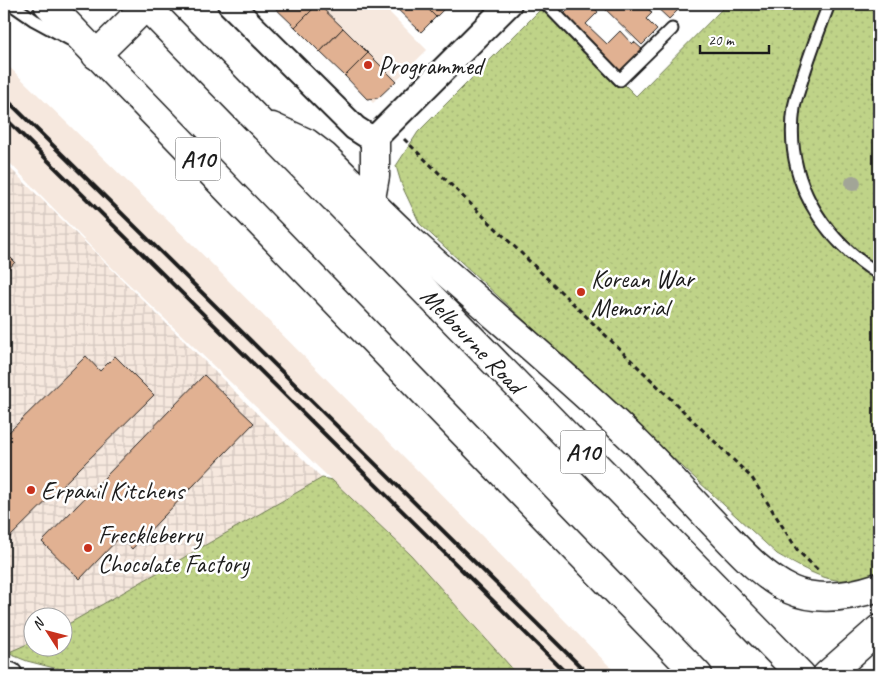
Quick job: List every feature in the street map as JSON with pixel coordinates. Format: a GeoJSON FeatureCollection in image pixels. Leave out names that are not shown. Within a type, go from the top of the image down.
{"type":"FeatureCollection","features":[{"type":"Feature","properties":{"kind":"main road","name":"A10"},"geometry":{"type":"LineString","coordinates":[[48,4],[698,675]]}},
{"type":"Feature","properties":{"kind":"main road"},"geometry":{"type":"LineString","coordinates":[[96,55],[145,5]]}},
{"type":"Feature","properties":{"kind":"main road","name":"Melbourne Road"},"geometry":{"type":"LineString","coordinates":[[145,5],[801,675]]}},
{"type":"Feature","properties":{"kind":"main road"},"geometry":{"type":"LineString","coordinates":[[255,118],[307,143],[324,156],[412,241],[576,385],[639,446],[750,561],[770,577],[790,590],[808,596],[847,595],[879,587]]}},
{"type":"Feature","properties":{"kind":"main road"},"geometry":{"type":"LineString","coordinates":[[364,229],[372,202],[382,131]]}},
{"type":"Feature","properties":{"kind":"main road"},"geometry":{"type":"LineString","coordinates":[[827,675],[879,629]]}},
{"type":"Feature","properties":{"kind":"street"},"geometry":{"type":"LineString","coordinates":[[230,4],[355,128],[366,136],[382,131],[509,4]]}},
{"type":"Feature","properties":{"kind":"street"},"geometry":{"type":"LineString","coordinates":[[4,673],[10,675]]}},
{"type":"Feature","properties":{"kind":"lane"},"geometry":{"type":"LineString","coordinates":[[11,4],[34,20],[96,55]]}},
{"type":"Feature","properties":{"kind":"lane"},"geometry":{"type":"LineString","coordinates":[[546,4],[620,80],[672,30]]}},
{"type":"Feature","properties":{"kind":"lane"},"geometry":{"type":"LineString","coordinates":[[829,4],[806,65],[794,108],[793,147],[798,178],[812,207],[845,248],[879,274]]}},
{"type":"Feature","properties":{"kind":"path"},"geometry":{"type":"LineString","coordinates":[[382,131],[752,478],[798,551],[823,575]]}},
{"type":"Feature","properties":{"kind":"shaded area"},"geometry":{"type":"Polygon","coordinates":[[[273,4],[381,4],[427,50],[373,103],[273,4]]]}},
{"type":"Feature","properties":{"kind":"shaded area"},"geometry":{"type":"Polygon","coordinates":[[[4,62],[194,246],[618,675],[518,675],[411,555],[100,256],[4,157],[4,62]]]}},
{"type":"Feature","properties":{"kind":"shaded area"},"geometry":{"type":"Polygon","coordinates":[[[4,162],[322,478],[72,622],[72,606],[22,606],[22,647],[4,655],[4,162]]]}},
{"type":"Feature","properties":{"kind":"green space"},"geometry":{"type":"Polygon","coordinates":[[[727,4],[879,4],[879,576],[852,580],[829,579],[806,570],[777,554],[420,224],[402,186],[396,166],[418,132],[545,5],[636,96],[727,4]]]}},
{"type":"Feature","properties":{"kind":"green space"},"geometry":{"type":"Polygon","coordinates":[[[322,478],[332,480],[411,555],[518,675],[81,675],[27,661],[7,653],[22,646],[22,656],[72,656],[72,622],[322,478]]]}},
{"type":"Feature","properties":{"kind":"building"},"geometry":{"type":"Polygon","coordinates":[[[271,4],[318,4],[295,27],[271,4]]]}},
{"type":"Feature","properties":{"kind":"building"},"geometry":{"type":"Polygon","coordinates":[[[318,4],[343,28],[320,52],[295,27],[318,4]]]}},
{"type":"Feature","properties":{"kind":"building"},"geometry":{"type":"Polygon","coordinates":[[[392,4],[423,4],[436,17],[421,32],[392,4]]]}},
{"type":"Feature","properties":{"kind":"building"},"geometry":{"type":"Polygon","coordinates":[[[423,4],[449,4],[436,17],[423,4]]]}},
{"type":"Feature","properties":{"kind":"building"},"geometry":{"type":"Polygon","coordinates":[[[571,4],[591,4],[598,12],[586,24],[607,44],[620,31],[632,44],[634,42],[642,49],[629,62],[632,65],[620,74],[562,16],[572,6],[571,4]]]}},
{"type":"Feature","properties":{"kind":"building"},"geometry":{"type":"Polygon","coordinates":[[[600,4],[643,4],[652,13],[646,19],[657,30],[642,45],[600,4]]]}},
{"type":"Feature","properties":{"kind":"building"},"geometry":{"type":"Polygon","coordinates":[[[653,4],[684,4],[669,19],[653,4]]]}},
{"type":"Feature","properties":{"kind":"building","name":"Programmed"},"geometry":{"type":"Polygon","coordinates":[[[343,28],[368,53],[345,76],[320,52],[343,28]]]}},
{"type":"Feature","properties":{"kind":"building","name":"Programmed"},"geometry":{"type":"Polygon","coordinates":[[[368,53],[396,81],[378,98],[367,99],[345,76],[368,53]]]}},
{"type":"Feature","properties":{"kind":"building"},"geometry":{"type":"Polygon","coordinates":[[[4,251],[15,262],[4,274],[4,251]]]}},
{"type":"Feature","properties":{"kind":"building","name":"Erpanil Kitchens"},"geometry":{"type":"Polygon","coordinates":[[[86,356],[100,371],[115,356],[154,395],[4,543],[4,437],[86,356]]]}},
{"type":"Feature","properties":{"kind":"building"},"geometry":{"type":"Polygon","coordinates":[[[204,375],[254,423],[132,549],[120,537],[80,579],[42,542],[204,375]]]}},
{"type":"Feature","properties":{"kind":"railway"},"geometry":{"type":"LineString","coordinates":[[4,97],[589,675]]}},
{"type":"Feature","properties":{"kind":"railway"},"geometry":{"type":"LineString","coordinates":[[4,117],[568,675]]}},
{"type":"Feature","properties":{"kind":"place","name":"Programmed"},"geometry":{"type":"Point","coordinates":[368,65]}},
{"type":"Feature","properties":{"kind":"place","name":"Korean War Memorial"},"geometry":{"type":"Point","coordinates":[581,292]}},
{"type":"Feature","properties":{"kind":"place","name":"Erpanil Kitchens"},"geometry":{"type":"Point","coordinates":[31,490]}},
{"type":"Feature","properties":{"kind":"place","name":"Freckleberry Chocolate Factory"},"geometry":{"type":"Point","coordinates":[88,548]}}]}
